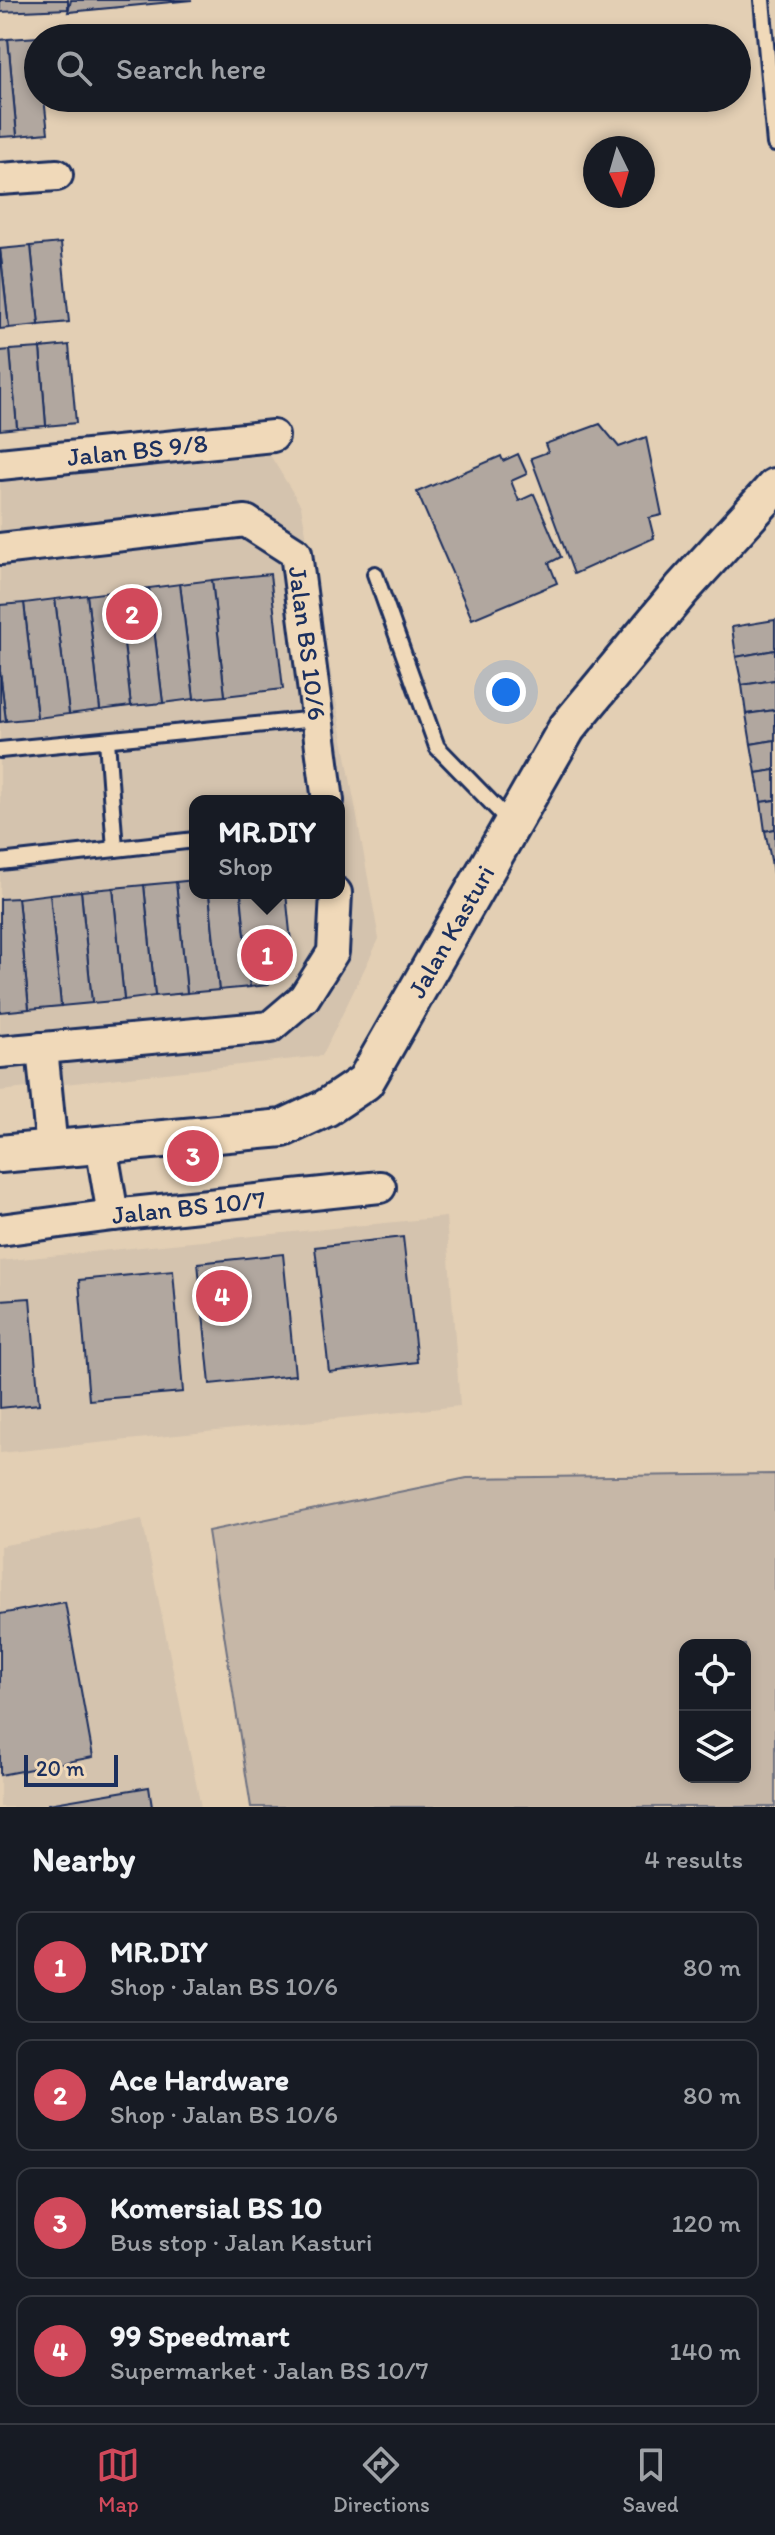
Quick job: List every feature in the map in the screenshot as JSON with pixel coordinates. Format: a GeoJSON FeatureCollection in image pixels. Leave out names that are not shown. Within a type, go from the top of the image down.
{"type":"FeatureCollection","features":[{"type":"Feature","properties":{"kind":"street"},"geometry":{"type":"LineString","coordinates":[[0,179],[57,175]]}},
{"type":"Feature","properties":{"kind":"street","name":"Jalan BS 9/8"},"geometry":{"type":"LineString","coordinates":[[0,464],[273,436]]}},
{"type":"Feature","properties":{"kind":"street","name":"Jalan Kasturi"},"geometry":{"type":"LineString","coordinates":[[0,1154],[283,1128],[326,1108],[365,1082],[567,728],[682,589],[775,487]]}},
{"type":"Feature","properties":{"kind":"street","name":"Jalan BS 10/6"},"geometry":{"type":"LineString","coordinates":[[0,549],[246,521],[296,553],[327,795]]}},
{"type":"Feature","properties":{"kind":"street"},"geometry":{"type":"LineString","coordinates":[[0,1052],[270,1027],[304,998],[333,952],[336,899]]}},
{"type":"Feature","properties":{"kind":"street"},"geometry":{"type":"LineString","coordinates":[[42,1048],[52,1150]]}},
{"type":"Feature","properties":{"kind":"street"},"geometry":{"type":"LineString","coordinates":[[101,1145],[113,1215]]}},
{"type":"Feature","properties":{"kind":"street","name":"Jalan BS 10/7"},"geometry":{"type":"LineString","coordinates":[[0,1230],[380,1187]]}},
{"type":"Feature","properties":{"kind":"lane"},"geometry":{"type":"LineString","coordinates":[[762,0],[775,144]]}},
{"type":"Feature","properties":{"kind":"lane"},"geometry":{"type":"LineString","coordinates":[[375,574],[437,747],[512,824]]}},
{"type":"Feature","properties":{"kind":"lane"},"geometry":{"type":"LineString","coordinates":[[0,750],[316,719]]}},
{"type":"Feature","properties":{"kind":"lane"},"geometry":{"type":"LineString","coordinates":[[107,740],[115,849]]}},
{"type":"Feature","properties":{"kind":"lane"},"geometry":{"type":"LineString","coordinates":[[0,862],[189,841]]}},
{"type":"Feature","properties":{"kind":"shaded area"},"geometry":{"type":"Polygon","coordinates":[[[270,455],[301,506],[379,939],[322,1056],[0,1091],[0,480],[270,455]]]}},
{"type":"Feature","properties":{"kind":"shaded area"},"geometry":{"type":"Polygon","coordinates":[[[446,1217],[460,1406],[0,1453],[0,1261],[446,1217]]]}},
{"type":"Feature","properties":{"kind":"shaded area"},"geometry":{"type":"Polygon","coordinates":[[[775,1474],[775,1807],[251,1807],[208,1531],[467,1478],[775,1474]]]}},
{"type":"Feature","properties":{"kind":"shaded area"},"geometry":{"type":"Polygon","coordinates":[[[142,1519],[201,1807],[0,1807],[0,1546],[142,1519]]]}},
{"type":"Feature","properties":{"kind":"building"},"geometry":{"type":"Polygon","coordinates":[[[0,0],[68,0],[68,9],[0,12],[0,0]]]}},
{"type":"Feature","properties":{"kind":"building"},"geometry":{"type":"Polygon","coordinates":[[[71,0],[192,0],[68,12],[71,0]]]}},
{"type":"Feature","properties":{"kind":"building"},"geometry":{"type":"Polygon","coordinates":[[[24,38],[24,112],[46,112],[48,133],[17,136],[8,39],[24,38]]]}},
{"type":"Feature","properties":{"kind":"building"},"geometry":{"type":"Polygon","coordinates":[[[8,39],[17,136],[0,137],[0,40],[8,39]]]}},
{"type":"Feature","properties":{"kind":"building"},"geometry":{"type":"Polygon","coordinates":[[[61,243],[69,322],[39,325],[31,246],[61,243]]]}},
{"type":"Feature","properties":{"kind":"building"},"geometry":{"type":"Polygon","coordinates":[[[31,246],[39,325],[9,328],[0,249],[31,246]]]}},
{"type":"Feature","properties":{"kind":"building"},"geometry":{"type":"Polygon","coordinates":[[[0,249],[9,328],[0,329],[0,249]]]}},
{"type":"Feature","properties":{"kind":"building"},"geometry":{"type":"Polygon","coordinates":[[[69,345],[76,423],[46,426],[40,348],[69,345]]]}},
{"type":"Feature","properties":{"kind":"building"},"geometry":{"type":"Polygon","coordinates":[[[40,348],[46,426],[17,428],[10,350],[40,348]]]}},
{"type":"Feature","properties":{"kind":"building"},"geometry":{"type":"Polygon","coordinates":[[[10,350],[17,428],[0,430],[0,351],[10,350]]]}},
{"type":"Feature","properties":{"kind":"building"},"geometry":{"type":"Polygon","coordinates":[[[600,424],[619,447],[646,437],[662,515],[649,518],[654,538],[574,574],[531,458],[548,452],[545,444],[600,424]]]}},
{"type":"Feature","properties":{"kind":"building"},"geometry":{"type":"Polygon","coordinates":[[[518,454],[527,474],[511,481],[519,501],[534,494],[561,557],[549,563],[557,583],[472,619],[417,492],[501,456],[503,461],[518,454]]]}},
{"type":"Feature","properties":{"kind":"building"},"geometry":{"type":"Polygon","coordinates":[[[270,574],[283,689],[225,696],[212,580],[270,574]]]}},
{"type":"Feature","properties":{"kind":"building"},"geometry":{"type":"Polygon","coordinates":[[[212,580],[225,696],[194,699],[180,584],[212,580]]]}},
{"type":"Feature","properties":{"kind":"building"},"geometry":{"type":"Polygon","coordinates":[[[180,584],[194,699],[163,703],[149,588],[180,584]]]}},
{"type":"Feature","properties":{"kind":"building"},"geometry":{"type":"Polygon","coordinates":[[[149,588],[163,703],[131,706],[118,591],[149,588]]]}},
{"type":"Feature","properties":{"kind":"building"},"geometry":{"type":"Polygon","coordinates":[[[118,591],[131,706],[100,710],[87,595],[118,591]]]}},
{"type":"Feature","properties":{"kind":"building"},"geometry":{"type":"Polygon","coordinates":[[[87,595],[100,710],[69,714],[55,599],[87,595]]]}},
{"type":"Feature","properties":{"kind":"building"},"geometry":{"type":"Polygon","coordinates":[[[55,599],[69,714],[37,718],[24,603],[55,599]]]}},
{"type":"Feature","properties":{"kind":"building"},"geometry":{"type":"Polygon","coordinates":[[[24,603],[37,718],[6,721],[0,671],[0,605],[24,603]]]}},
{"type":"Feature","properties":{"kind":"building"},"geometry":{"type":"Polygon","coordinates":[[[775,620],[775,650],[736,657],[732,627],[775,620]]]}},
{"type":"Feature","properties":{"kind":"building"},"geometry":{"type":"Polygon","coordinates":[[[775,650],[775,680],[742,685],[736,657],[775,650]]]}},
{"type":"Feature","properties":{"kind":"building"},"geometry":{"type":"Polygon","coordinates":[[[0,671],[6,721],[0,722],[0,671]]]}},
{"type":"Feature","properties":{"kind":"building"},"geometry":{"type":"Polygon","coordinates":[[[775,680],[775,710],[746,714],[742,685],[775,680]]]}},
{"type":"Feature","properties":{"kind":"building"},"geometry":{"type":"Polygon","coordinates":[[[775,710],[775,740],[751,744],[746,714],[775,710]]]}},
{"type":"Feature","properties":{"kind":"building"},"geometry":{"type":"Polygon","coordinates":[[[775,740],[775,770],[756,773],[751,744],[775,740]]]}},
{"type":"Feature","properties":{"kind":"building"},"geometry":{"type":"Polygon","coordinates":[[[775,770],[775,800],[761,802],[756,773],[775,770]]]}},
{"type":"Feature","properties":{"kind":"building"},"geometry":{"type":"Polygon","coordinates":[[[775,800],[775,829],[765,831],[761,802],[775,800]]]}},
{"type":"Feature","properties":{"kind":"building"},"geometry":{"type":"Polygon","coordinates":[[[775,829],[775,860],[771,860],[765,831],[775,829]]]}},
{"type":"Feature","properties":{"kind":"building"},"geometry":{"type":"Polygon","coordinates":[[[771,860],[775,860],[775,888],[771,860]]]}},
{"type":"Feature","properties":{"kind":"building"},"geometry":{"type":"Polygon","coordinates":[[[189,881],[189,899],[210,899],[219,990],[187,993],[176,882],[189,881]]]}},
{"type":"Feature","properties":{"kind":"building"},"geometry":{"type":"Polygon","coordinates":[[[176,882],[187,993],[155,996],[144,885],[176,882]]]}},
{"type":"Feature","properties":{"kind":"building"},"geometry":{"type":"Polygon","coordinates":[[[144,885],[155,996],[124,1000],[113,888],[144,885]]]}},
{"type":"Feature","properties":{"kind":"building"},"geometry":{"type":"Polygon","coordinates":[[[113,888],[124,1000],[92,1003],[81,891],[113,888]]]}},
{"type":"Feature","properties":{"kind":"building"},"geometry":{"type":"Polygon","coordinates":[[[81,891],[92,1003],[61,1006],[50,894],[81,891]]]}},
{"type":"Feature","properties":{"kind":"building"},"geometry":{"type":"Polygon","coordinates":[[[50,894],[61,1006],[29,1009],[18,898],[50,894]]]}},
{"type":"Feature","properties":{"kind":"building"},"geometry":{"type":"Polygon","coordinates":[[[18,898],[29,1009],[0,1012],[0,899],[18,898]]]}},
{"type":"Feature","properties":{"kind":"building"},"geometry":{"type":"Polygon","coordinates":[[[210,899],[242,899],[250,987],[219,990],[210,899]]]}},
{"type":"Feature","properties":{"kind":"building"},"geometry":{"type":"Polygon","coordinates":[[[242,899],[287,899],[292,952],[268,985],[250,987],[242,899]]]}},
{"type":"Feature","properties":{"kind":"building"},"geometry":{"type":"Polygon","coordinates":[[[403,1237],[417,1362],[329,1372],[315,1247],[403,1237]]]}},
{"type":"Feature","properties":{"kind":"building"},"geometry":{"type":"Polygon","coordinates":[[[283,1254],[295,1375],[210,1384],[198,1263],[283,1254]]]}},
{"type":"Feature","properties":{"kind":"building"},"geometry":{"type":"Polygon","coordinates":[[[173,1271],[183,1392],[89,1400],[79,1280],[173,1271]]]}},
{"type":"Feature","properties":{"kind":"building"},"geometry":{"type":"Polygon","coordinates":[[[30,1298],[39,1404],[0,1408],[0,1300],[30,1298]]]}},
{"type":"Feature","properties":{"kind":"building"},"geometry":{"type":"Polygon","coordinates":[[[65,1602],[93,1757],[0,1775],[0,1614],[65,1602]]]}},
{"type":"Feature","properties":{"kind":"building"},"geometry":{"type":"Polygon","coordinates":[[[149,1787],[152,1807],[48,1807],[48,1804],[149,1787]]]}},
{"type":"Feature","properties":{"kind":"place","name":"Ace Hardware"},"geometry":{"type":"Point","coordinates":[132,614]}},
{"type":"Feature","properties":{"kind":"place","name":"MR.DIY"},"geometry":{"type":"Point","coordinates":[267,955]}},
{"type":"Feature","properties":{"kind":"place","name":"Komersial BS 10"},"geometry":{"type":"Point","coordinates":[193,1156]}},
{"type":"Feature","properties":{"kind":"place","name":"99 Speedmart"},"geometry":{"type":"Point","coordinates":[222,1296]}}]}
